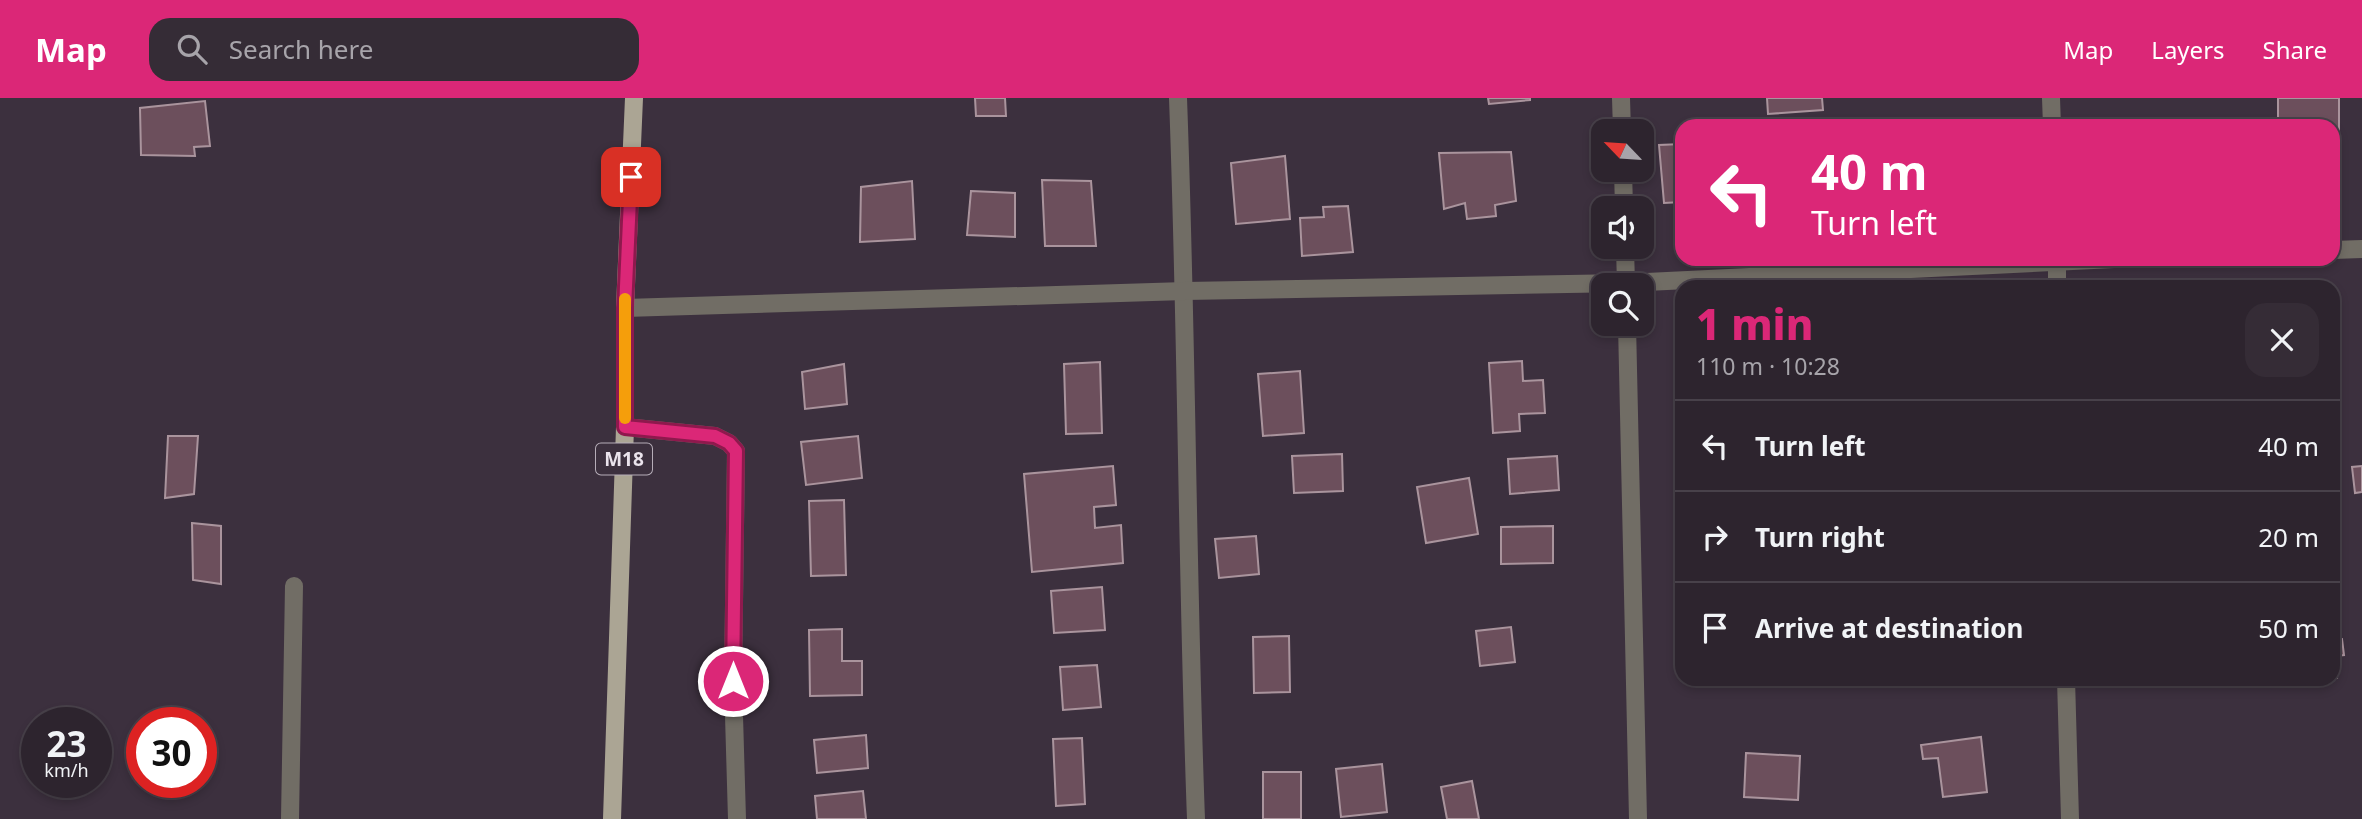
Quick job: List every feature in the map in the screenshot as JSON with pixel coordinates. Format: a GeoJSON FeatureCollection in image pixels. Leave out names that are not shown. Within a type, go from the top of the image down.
{"type":"FeatureCollection","features":[{"type":"Feature","properties":{"kind":"main road","name":"M18"},"geometry":{"type":"LineString","coordinates":[[612,819],[625,427],[625,308],[634,98]]}},
{"type":"Feature","properties":{"kind":"street"},"geometry":{"type":"LineString","coordinates":[[1178,98],[1185,291],[1196,819]]}},
{"type":"Feature","properties":{"kind":"street"},"geometry":{"type":"LineString","coordinates":[[1621,98],[1622,119]]}},
{"type":"Feature","properties":{"kind":"street"},"geometry":{"type":"LineString","coordinates":[[2051,98],[2052,119]]}},
{"type":"Feature","properties":{"kind":"street"},"geometry":{"type":"LineString","coordinates":[[2340,250],[2362,250]]}},
{"type":"Feature","properties":{"kind":"street"},"geometry":{"type":"LineString","coordinates":[[1701,280],[1963,266]]}},
{"type":"Feature","properties":{"kind":"street"},"geometry":{"type":"LineString","coordinates":[[1654,283],[1675,281]]}},
{"type":"Feature","properties":{"kind":"street"},"geometry":{"type":"LineString","coordinates":[[625,308],[1185,291],[1591,285]]}},
{"type":"Feature","properties":{"kind":"street"},"geometry":{"type":"LineString","coordinates":[[1627,336],[1638,819]]}},
{"type":"Feature","properties":{"kind":"street"},"geometry":{"type":"LineString","coordinates":[[625,427],[715,436],[729,443],[736,451],[733,681],[737,819]]}},
{"type":"Feature","properties":{"kind":"street"},"geometry":{"type":"LineString","coordinates":[[290,819],[294,586]]}},
{"type":"Feature","properties":{"kind":"street"},"geometry":{"type":"LineString","coordinates":[[2066,686],[2070,819]]}},
{"type":"Feature","properties":{"kind":"building"},"geometry":{"type":"Polygon","coordinates":[[[975,98],[1005,98],[1006,116],[976,116],[975,98]]]}},
{"type":"Feature","properties":{"kind":"building"},"geometry":{"type":"Polygon","coordinates":[[[1488,98],[1530,98],[1530,100],[1489,104],[1488,98]]]}},
{"type":"Feature","properties":{"kind":"building"},"geometry":{"type":"Polygon","coordinates":[[[1767,98],[1822,98],[1823,110],[1768,114],[1767,98]]]}},
{"type":"Feature","properties":{"kind":"building"},"geometry":{"type":"Polygon","coordinates":[[[2278,98],[2339,98],[2339,119],[2278,119],[2278,98]]]}},
{"type":"Feature","properties":{"kind":"building"},"geometry":{"type":"Polygon","coordinates":[[[205,101],[210,146],[194,147],[195,156],[141,155],[140,108],[205,101]]]}},
{"type":"Feature","properties":{"kind":"building"},"geometry":{"type":"Polygon","coordinates":[[[1675,144],[1675,202],[1664,203],[1659,145],[1675,144]]]}},
{"type":"Feature","properties":{"kind":"building"},"geometry":{"type":"Polygon","coordinates":[[[1511,152],[1516,201],[1495,205],[1496,216],[1467,219],[1465,203],[1444,209],[1439,153],[1511,152]]]}},
{"type":"Feature","properties":{"kind":"building"},"geometry":{"type":"Polygon","coordinates":[[[1285,156],[1290,219],[1236,224],[1231,163],[1285,156]]]}},
{"type":"Feature","properties":{"kind":"building"},"geometry":{"type":"Polygon","coordinates":[[[1042,180],[1091,181],[1096,246],[1045,246],[1042,180]]]}},
{"type":"Feature","properties":{"kind":"building"},"geometry":{"type":"Polygon","coordinates":[[[912,181],[915,239],[860,242],[861,187],[912,181]]]}},
{"type":"Feature","properties":{"kind":"building"},"geometry":{"type":"Polygon","coordinates":[[[971,191],[1015,193],[1015,237],[967,235],[971,191]]]}},
{"type":"Feature","properties":{"kind":"building"},"geometry":{"type":"Polygon","coordinates":[[[1348,206],[1353,252],[1302,256],[1300,218],[1324,217],[1323,207],[1348,206]]]}},
{"type":"Feature","properties":{"kind":"building"},"geometry":{"type":"Polygon","coordinates":[[[1522,361],[1523,381],[1543,380],[1545,413],[1519,414],[1520,431],[1493,433],[1489,363],[1522,361]]]}},
{"type":"Feature","properties":{"kind":"building"},"geometry":{"type":"Polygon","coordinates":[[[1100,362],[1102,433],[1066,434],[1064,364],[1100,362]]]}},
{"type":"Feature","properties":{"kind":"building"},"geometry":{"type":"Polygon","coordinates":[[[844,364],[847,404],[805,409],[802,372],[844,364]]]}},
{"type":"Feature","properties":{"kind":"building"},"geometry":{"type":"Polygon","coordinates":[[[1300,371],[1304,433],[1263,436],[1258,374],[1300,371]]]}},
{"type":"Feature","properties":{"kind":"building"},"geometry":{"type":"Polygon","coordinates":[[[168,436],[198,436],[194,494],[165,498],[168,436]]]}},
{"type":"Feature","properties":{"kind":"building"},"geometry":{"type":"Polygon","coordinates":[[[858,436],[862,478],[806,485],[801,442],[858,436]]]}},
{"type":"Feature","properties":{"kind":"building"},"geometry":{"type":"Polygon","coordinates":[[[1342,454],[1343,491],[1294,493],[1292,456],[1342,454]]]}},
{"type":"Feature","properties":{"kind":"building"},"geometry":{"type":"Polygon","coordinates":[[[1557,456],[1559,490],[1510,494],[1508,459],[1557,456]]]}},
{"type":"Feature","properties":{"kind":"building"},"geometry":{"type":"Polygon","coordinates":[[[1113,466],[1116,505],[1094,507],[1095,528],[1121,525],[1123,563],[1032,572],[1024,474],[1113,466]]]}},
{"type":"Feature","properties":{"kind":"building"},"geometry":{"type":"Polygon","coordinates":[[[2362,466],[2362,492],[2355,493],[2352,467],[2362,466]]]}},
{"type":"Feature","properties":{"kind":"building"},"geometry":{"type":"Polygon","coordinates":[[[1469,478],[1478,534],[1426,543],[1417,487],[1469,478]]]}},
{"type":"Feature","properties":{"kind":"building"},"geometry":{"type":"Polygon","coordinates":[[[844,500],[846,575],[811,576],[809,501],[844,500]]]}},
{"type":"Feature","properties":{"kind":"building"},"geometry":{"type":"Polygon","coordinates":[[[192,523],[221,526],[221,584],[193,580],[192,523]]]}},
{"type":"Feature","properties":{"kind":"building"},"geometry":{"type":"Polygon","coordinates":[[[1553,526],[1553,563],[1501,564],[1501,527],[1553,526]]]}},
{"type":"Feature","properties":{"kind":"building"},"geometry":{"type":"Polygon","coordinates":[[[1256,536],[1259,574],[1219,578],[1215,539],[1256,536]]]}},
{"type":"Feature","properties":{"kind":"building"},"geometry":{"type":"Polygon","coordinates":[[[1102,587],[1105,630],[1054,633],[1051,591],[1102,587]]]}},
{"type":"Feature","properties":{"kind":"building"},"geometry":{"type":"Polygon","coordinates":[[[1511,627],[1515,662],[1480,666],[1476,631],[1511,627]]]}},
{"type":"Feature","properties":{"kind":"building"},"geometry":{"type":"Polygon","coordinates":[[[842,629],[842,661],[862,661],[862,695],[810,696],[809,630],[842,629]]]}},
{"type":"Feature","properties":{"kind":"building"},"geometry":{"type":"Polygon","coordinates":[[[1289,636],[1290,692],[1254,693],[1253,637],[1289,636]]]}},
{"type":"Feature","properties":{"kind":"building"},"geometry":{"type":"Polygon","coordinates":[[[2342,639],[2344,655],[2340,655],[2342,639]]]}},
{"type":"Feature","properties":{"kind":"building"},"geometry":{"type":"Polygon","coordinates":[[[1097,665],[1101,707],[1063,710],[1060,667],[1097,665]]]}},
{"type":"Feature","properties":{"kind":"building"},"geometry":{"type":"Polygon","coordinates":[[[866,735],[868,768],[817,773],[814,740],[866,735]]]}},
{"type":"Feature","properties":{"kind":"building"},"geometry":{"type":"Polygon","coordinates":[[[1981,737],[1987,792],[1943,797],[1938,758],[1923,759],[1921,745],[1981,737]]]}},
{"type":"Feature","properties":{"kind":"building"},"geometry":{"type":"Polygon","coordinates":[[[1082,738],[1085,804],[1056,806],[1053,739],[1082,738]]]}},
{"type":"Feature","properties":{"kind":"building"},"geometry":{"type":"Polygon","coordinates":[[[1746,753],[1800,756],[1798,800],[1744,797],[1746,753]]]}},
{"type":"Feature","properties":{"kind":"building"},"geometry":{"type":"Polygon","coordinates":[[[1382,764],[1387,812],[1341,817],[1336,769],[1382,764]]]}},
{"type":"Feature","properties":{"kind":"building"},"geometry":{"type":"Polygon","coordinates":[[[1263,772],[1301,772],[1301,819],[1263,819],[1263,772]]]}},
{"type":"Feature","properties":{"kind":"building"},"geometry":{"type":"Polygon","coordinates":[[[1472,781],[1479,819],[1447,819],[1441,787],[1472,781]]]}},
{"type":"Feature","properties":{"kind":"building"},"geometry":{"type":"Polygon","coordinates":[[[863,791],[866,819],[817,819],[815,796],[863,791]]]}},
{"type":"Feature","properties":{"kind":"slow traffic"},"geometry":{"type":"LineString","coordinates":[[625,299],[625,418]]}},
{"type":"Feature","properties":{"kind":"route"},"geometry":{"type":"LineString","coordinates":[[631,177],[625,308],[625,427],[715,436],[729,443],[736,451],[733,681]]}}]}
